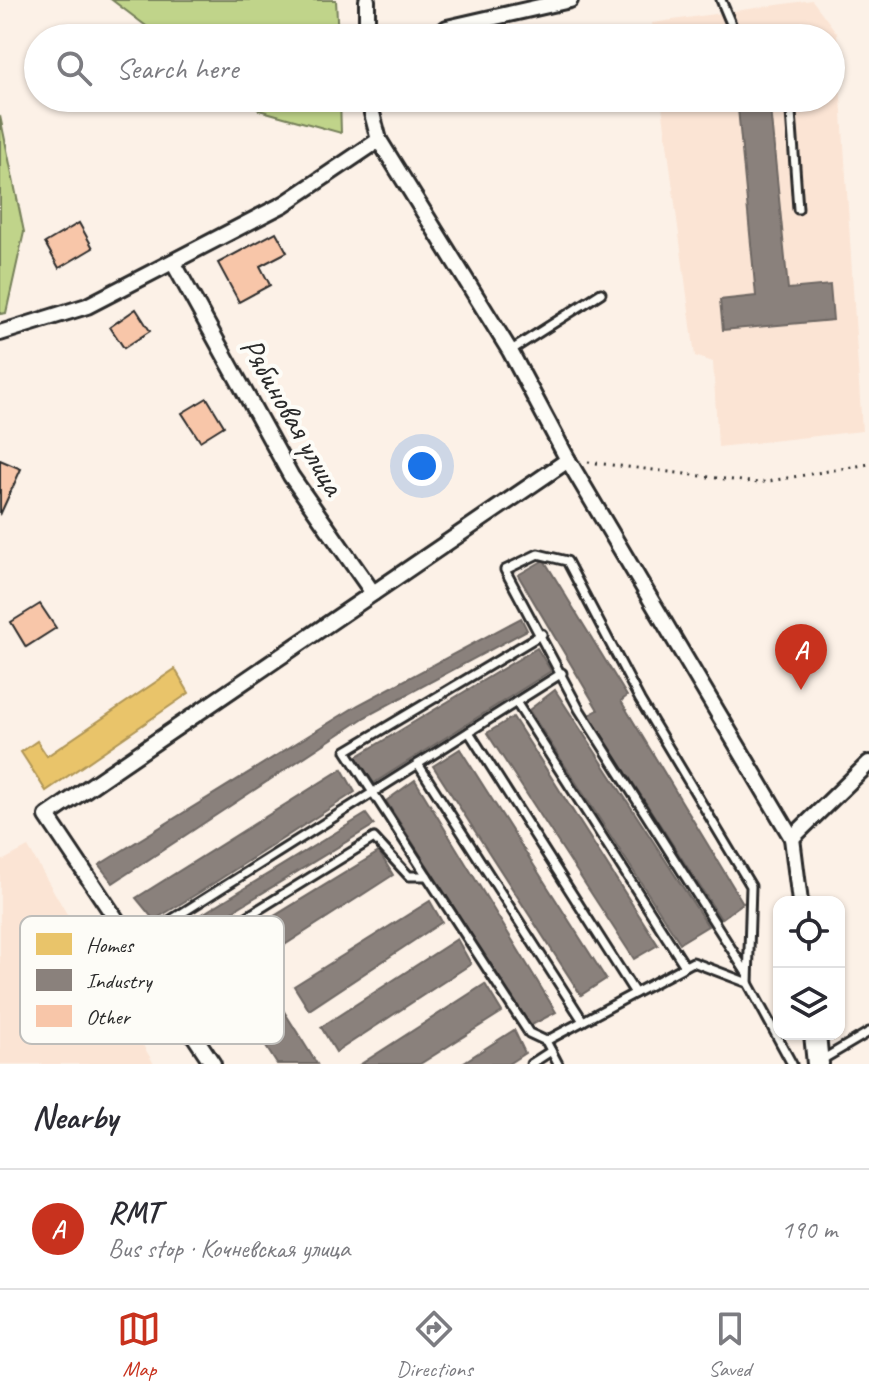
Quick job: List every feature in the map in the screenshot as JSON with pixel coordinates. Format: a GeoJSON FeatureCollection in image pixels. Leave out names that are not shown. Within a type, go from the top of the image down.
{"type":"FeatureCollection","features":[{"type":"Feature","properties":{"kind":"street"},"geometry":{"type":"LineString","coordinates":[[367,0],[367,24]]}},
{"type":"Feature","properties":{"kind":"street"},"geometry":{"type":"LineString","coordinates":[[465,24],[570,0]]}},
{"type":"Feature","properties":{"kind":"street"},"geometry":{"type":"LineString","coordinates":[[372,112],[379,140],[510,351],[568,460],[792,838],[799,896]]}},
{"type":"Feature","properties":{"kind":"street"},"geometry":{"type":"LineString","coordinates":[[0,333],[87,306],[284,204],[379,140]]}},
{"type":"Feature","properties":{"kind":"street","name":"Рябиновая улица"},"geometry":{"type":"LineString","coordinates":[[173,262],[291,476],[373,593]]}},
{"type":"Feature","properties":{"kind":"street"},"geometry":{"type":"LineString","coordinates":[[114,916],[47,816],[568,460]]}},
{"type":"Feature","properties":{"kind":"street"},"geometry":{"type":"LineString","coordinates":[[792,838],[869,763]]}},
{"type":"Feature","properties":{"kind":"street"},"geometry":{"type":"LineString","coordinates":[[816,1040],[818,1063]]}},
{"type":"Feature","properties":{"kind":"street"},"geometry":{"type":"LineString","coordinates":[[200,1044],[213,1064]]}},
{"type":"Feature","properties":{"kind":"lane"},"geometry":{"type":"LineString","coordinates":[[721,0],[731,24]]}},
{"type":"Feature","properties":{"kind":"lane"},"geometry":{"type":"LineString","coordinates":[[791,112],[798,209]]}},
{"type":"Feature","properties":{"kind":"lane"},"geometry":{"type":"LineString","coordinates":[[510,351],[601,293]]}},
{"type":"Feature","properties":{"kind":"lane"},"geometry":{"type":"LineString","coordinates":[[746,972],[579,709],[542,634],[505,570],[538,554],[567,561],[648,714],[751,886],[748,983],[792,1064]]}},
{"type":"Feature","properties":{"kind":"lane"},"geometry":{"type":"LineString","coordinates":[[542,634],[346,751],[529,1033],[546,1041],[558,1064]]}},
{"type":"Feature","properties":{"kind":"lane"},"geometry":{"type":"LineString","coordinates":[[177,916],[562,673]]}},
{"type":"Feature","properties":{"kind":"lane"},"geometry":{"type":"LineString","coordinates":[[516,702],[685,966]]}},
{"type":"Feature","properties":{"kind":"lane"},"geometry":{"type":"LineString","coordinates":[[469,732],[635,993]]}},
{"type":"Feature","properties":{"kind":"lane"},"geometry":{"type":"LineString","coordinates":[[418,764],[583,1021]]}},
{"type":"Feature","properties":{"kind":"lane"},"geometry":{"type":"LineString","coordinates":[[248,916],[374,838],[409,876],[427,876]]}},
{"type":"Feature","properties":{"kind":"lane"},"geometry":{"type":"LineString","coordinates":[[546,1041],[693,962],[748,983]]}},
{"type":"Feature","properties":{"kind":"lane"},"geometry":{"type":"LineString","coordinates":[[818,1063],[869,1032]]}},
{"type":"Feature","properties":{"kind":"lane"},"geometry":{"type":"LineString","coordinates":[[531,1064],[551,1051]]}},
{"type":"Feature","properties":{"kind":"path"},"geometry":{"type":"LineString","coordinates":[[568,460],[758,483],[869,464]]}},
{"type":"Feature","properties":{"kind":"shaded area"},"geometry":{"type":"Polygon","coordinates":[[[812,0],[830,24],[652,24],[812,0]]]}},
{"type":"Feature","properties":{"kind":"shaded area"},"geometry":{"type":"Polygon","coordinates":[[[663,112],[842,112],[862,431],[718,447],[713,362],[695,356],[663,112]]]}},
{"type":"Feature","properties":{"kind":"shaded area"},"geometry":{"type":"Polygon","coordinates":[[[28,847],[68,916],[20,916],[20,1044],[142,1044],[154,1064],[0,1064],[0,862],[28,847]]]}},
{"type":"Feature","properties":{"kind":"green space"},"geometry":{"type":"Polygon","coordinates":[[[112,0],[336,0],[337,24],[144,24],[112,0]]]}},
{"type":"Feature","properties":{"kind":"green space"},"geometry":{"type":"Polygon","coordinates":[[[266,112],[340,112],[341,133],[266,112]]]}},
{"type":"Feature","properties":{"kind":"green space"},"geometry":{"type":"Polygon","coordinates":[[[0,116],[24,232],[6,313],[0,314],[0,116]]]}},
{"type":"Feature","properties":{"kind":"building: Homes"},"geometry":{"type":"Polygon","coordinates":[[[175,669],[189,693],[46,791],[21,752],[37,741],[47,756],[175,669]]]}},
{"type":"Feature","properties":{"kind":"building: Industry"},"geometry":{"type":"Polygon","coordinates":[[[738,112],[770,112],[788,289],[830,285],[833,320],[723,330],[720,300],[756,296],[738,112]]]}},
{"type":"Feature","properties":{"kind":"building: Industry"},"geometry":{"type":"Polygon","coordinates":[[[544,560],[627,696],[621,701],[743,903],[721,919],[589,715],[598,710],[518,575],[544,560]]]}},
{"type":"Feature","properties":{"kind":"building: Industry"},"geometry":{"type":"Polygon","coordinates":[[[521,618],[527,630],[365,717],[113,883],[99,865],[358,705],[521,618]]]}},
{"type":"Feature","properties":{"kind":"building: Industry"},"geometry":{"type":"Polygon","coordinates":[[[537,648],[551,671],[374,783],[356,757],[537,648]]]}},
{"type":"Feature","properties":{"kind":"building: Industry"},"geometry":{"type":"Polygon","coordinates":[[[555,690],[708,926],[680,943],[529,710],[555,690]]]}},
{"type":"Feature","properties":{"kind":"building: Industry"},"geometry":{"type":"Polygon","coordinates":[[[513,717],[658,945],[634,959],[487,733],[513,717]]]}},
{"type":"Feature","properties":{"kind":"building: Industry"},"geometry":{"type":"Polygon","coordinates":[[[460,749],[606,979],[581,995],[433,766],[460,749]]]}},
{"type":"Feature","properties":{"kind":"building: Industry"},"geometry":{"type":"Polygon","coordinates":[[[342,769],[355,792],[161,916],[151,916],[136,898],[342,769]]]}},
{"type":"Feature","properties":{"kind":"building: Industry"},"geometry":{"type":"Polygon","coordinates":[[[415,780],[556,1012],[530,1026],[386,801],[415,780]]]}},
{"type":"Feature","properties":{"kind":"building: Industry"},"geometry":{"type":"Polygon","coordinates":[[[366,814],[374,825],[224,916],[199,916],[366,814]]]}},
{"type":"Feature","properties":{"kind":"building: Industry"},"geometry":{"type":"Polygon","coordinates":[[[379,852],[393,875],[284,945],[284,916],[274,916],[379,852]]]}},
{"type":"Feature","properties":{"kind":"building: Industry"},"geometry":{"type":"Polygon","coordinates":[[[430,901],[442,922],[309,1010],[294,986],[430,901]]]}},
{"type":"Feature","properties":{"kind":"building: Industry"},"geometry":{"type":"Polygon","coordinates":[[[457,939],[471,964],[336,1052],[321,1027],[457,939]]]}},
{"type":"Feature","properties":{"kind":"building: Industry"},"geometry":{"type":"Polygon","coordinates":[[[485,984],[502,1012],[420,1064],[361,1064],[485,984]]]}},
{"type":"Feature","properties":{"kind":"building: Industry"},"geometry":{"type":"Polygon","coordinates":[[[284,1011],[317,1064],[277,1064],[264,1044],[284,1044],[284,1011]]]}},
{"type":"Feature","properties":{"kind":"building: Industry"},"geometry":{"type":"Polygon","coordinates":[[[514,1030],[525,1053],[508,1064],[461,1064],[514,1030]]]}},
{"type":"Feature","properties":{"kind":"building: Other"},"geometry":{"type":"Polygon","coordinates":[[[79,223],[93,248],[59,268],[45,243],[79,223]]]}},
{"type":"Feature","properties":{"kind":"building: Other"},"geometry":{"type":"Polygon","coordinates":[[[276,232],[287,252],[260,266],[270,285],[239,302],[218,263],[276,232]]]}},
{"type":"Feature","properties":{"kind":"building: Other"},"geometry":{"type":"Polygon","coordinates":[[[136,309],[150,331],[124,348],[110,327],[136,309]]]}},
{"type":"Feature","properties":{"kind":"building: Other"},"geometry":{"type":"Polygon","coordinates":[[[207,398],[224,426],[200,441],[182,413],[207,398]]]}},
{"type":"Feature","properties":{"kind":"building: Other"},"geometry":{"type":"Polygon","coordinates":[[[0,460],[21,469],[0,515],[0,460]]]}},
{"type":"Feature","properties":{"kind":"building: Other"},"geometry":{"type":"Polygon","coordinates":[[[40,604],[56,628],[26,647],[11,622],[40,604]]]}},
{"type":"Feature","properties":{"kind":"place","name":"RMT"},"geometry":{"type":"Point","coordinates":[801,690]}}]}
